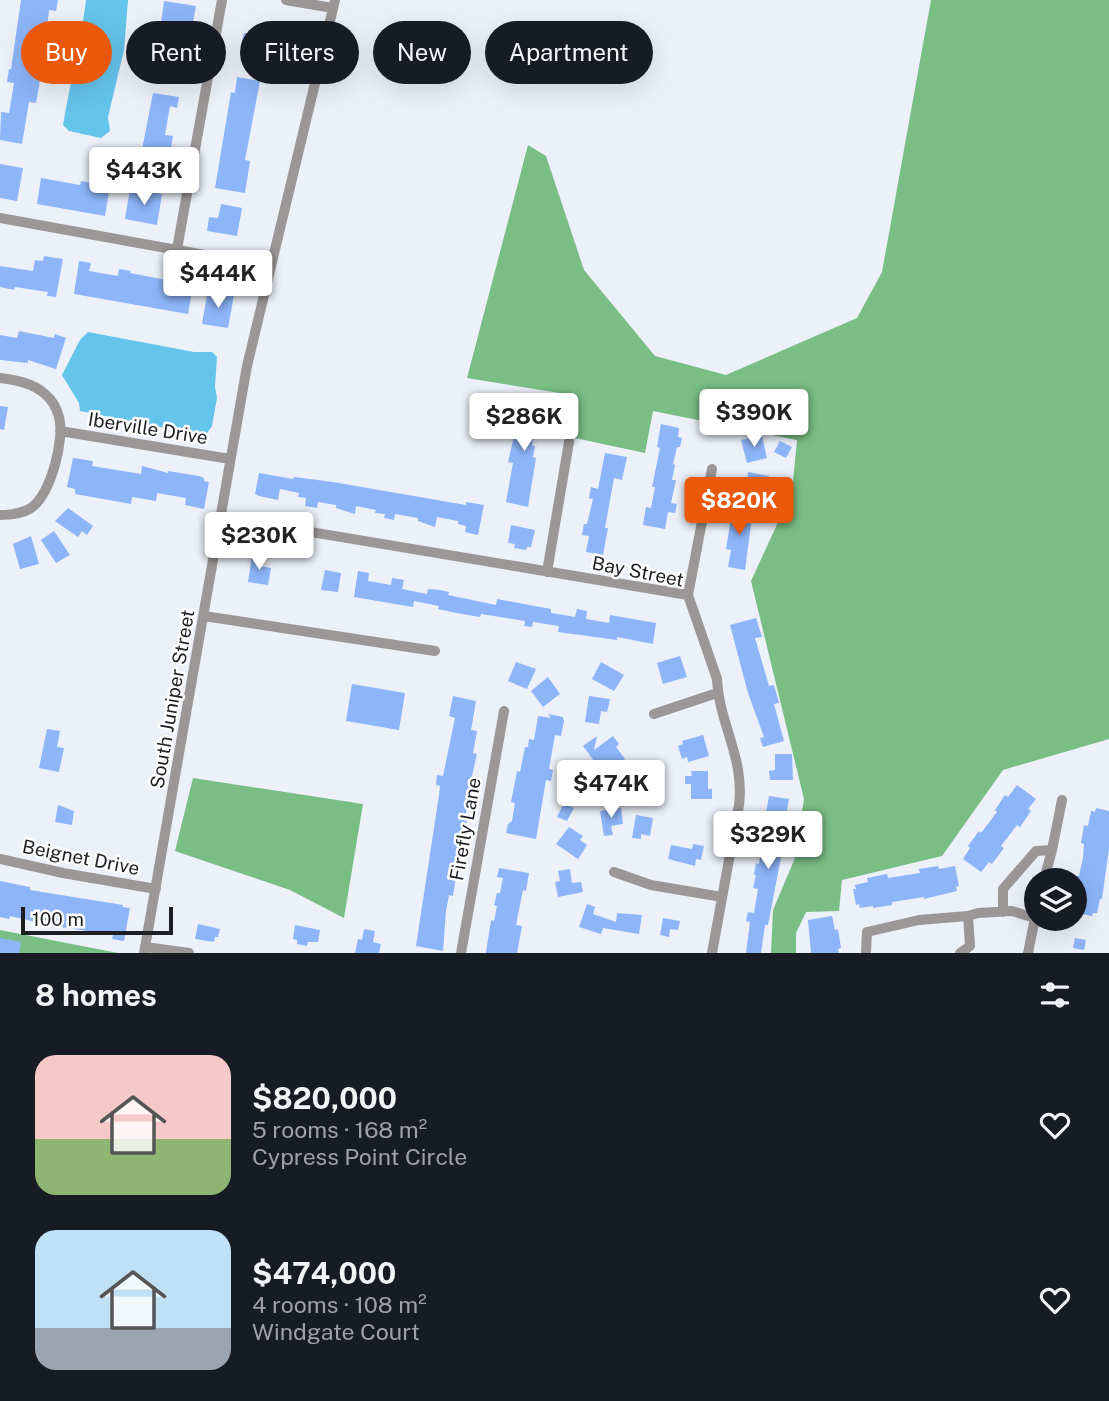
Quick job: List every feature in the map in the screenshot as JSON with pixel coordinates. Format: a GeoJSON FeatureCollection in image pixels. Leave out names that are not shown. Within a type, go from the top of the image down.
{"type":"FeatureCollection","features":[{"type":"Feature","properties":{"kind":"street"},"geometry":{"type":"LineString","coordinates":[[177,248],[222,0]]}},
{"type":"Feature","properties":{"kind":"street"},"geometry":{"type":"LineString","coordinates":[[286,0],[334,4]]}},
{"type":"Feature","properties":{"kind":"street","name":"South Juniper Street"},"geometry":{"type":"LineString","coordinates":[[145,950],[247,366],[334,4]]}},
{"type":"Feature","properties":{"kind":"street"},"geometry":{"type":"LineString","coordinates":[[0,218],[210,256],[271,262]]}},
{"type":"Feature","properties":{"kind":"street"},"geometry":{"type":"LineString","coordinates":[[0,377],[32,385],[46,394],[60,418],[52,477],[41,499],[32,508],[21,513],[0,515]]}},
{"type":"Feature","properties":{"kind":"street","name":"Iberville Drive"},"geometry":{"type":"LineString","coordinates":[[60,431],[230,459]]}},
{"type":"Feature","properties":{"kind":"street"},"geometry":{"type":"LineString","coordinates":[[547,572],[569,442]]}},
{"type":"Feature","properties":{"kind":"street"},"geometry":{"type":"LineString","coordinates":[[688,595],[712,469]]}},
{"type":"Feature","properties":{"kind":"street","name":"Bay Street"},"geometry":{"type":"LineString","coordinates":[[221,517],[688,595],[717,679],[717,693],[737,758],[741,781],[712,953]]}},
{"type":"Feature","properties":{"kind":"street"},"geometry":{"type":"LineString","coordinates":[[204,616],[435,651]]}},
{"type":"Feature","properties":{"kind":"street"},"geometry":{"type":"LineString","coordinates":[[654,714],[717,693]]}},
{"type":"Feature","properties":{"kind":"street","name":"Firefly Lane"},"geometry":{"type":"LineString","coordinates":[[461,953],[504,711]]}},
{"type":"Feature","properties":{"kind":"street"},"geometry":{"type":"LineString","coordinates":[[1047,868],[1062,800]]}},
{"type":"Feature","properties":{"kind":"street"},"geometry":{"type":"LineString","coordinates":[[1003,912],[1003,889],[1036,851],[1052,850]]}},
{"type":"Feature","properties":{"kind":"street","name":"Beignet Drive"},"geometry":{"type":"LineString","coordinates":[[0,859],[156,889]]}},
{"type":"Feature","properties":{"kind":"street"},"geometry":{"type":"LineString","coordinates":[[614,872],[651,885],[722,897]]}},
{"type":"Feature","properties":{"kind":"street"},"geometry":{"type":"LineString","coordinates":[[866,953],[867,932],[919,920],[978,913],[1024,913]]}},
{"type":"Feature","properties":{"kind":"street"},"geometry":{"type":"LineString","coordinates":[[960,953],[970,946],[968,916]]}},
{"type":"Feature","properties":{"kind":"street"},"geometry":{"type":"LineString","coordinates":[[1028,953],[1032,931]]}},
{"type":"Feature","properties":{"kind":"street"},"geometry":{"type":"LineString","coordinates":[[145,950],[189,953]]}},
{"type":"Feature","properties":{"kind":"green space"},"geometry":{"type":"Polygon","coordinates":[[[931,0],[1109,0],[1109,739],[1003,770],[942,856],[842,880],[839,911],[806,912],[796,933],[796,953],[771,953],[773,910],[795,858],[804,799],[751,581],[792,492],[797,440],[653,411],[645,453],[561,435],[566,394],[467,378],[528,145],[546,156],[584,270],[655,356],[726,375],[857,318],[882,272],[931,0]]]}},
{"type":"Feature","properties":{"kind":"green space"},"geometry":{"type":"Polygon","coordinates":[[[193,778],[363,804],[344,918],[290,890],[175,851],[193,778]]]}},
{"type":"Feature","properties":{"kind":"green space"},"geometry":{"type":"Polygon","coordinates":[[[0,930],[118,953],[0,953],[0,930]]]}},
{"type":"Feature","properties":{"kind":"water"},"geometry":{"type":"Polygon","coordinates":[[[86,0],[128,0],[124,50],[108,117],[110,131],[101,138],[69,131],[63,125],[71,84],[112,84],[112,21],[83,21],[86,0]]]}},
{"type":"Feature","properties":{"kind":"water"},"geometry":{"type":"Polygon","coordinates":[[[88,332],[194,352],[212,352],[217,357],[217,398],[212,426],[205,436],[80,411],[79,403],[62,375],[80,340],[88,332]]]}},
{"type":"Feature","properties":{"kind":"building"},"geometry":{"type":"Polygon","coordinates":[[[21,0],[58,0],[56,11],[49,10],[48,21],[21,21],[21,84],[39,84],[36,103],[29,102],[22,144],[0,140],[1,112],[9,113],[14,83],[7,82],[21,0]]]}},
{"type":"Feature","properties":{"kind":"building"},"geometry":{"type":"Polygon","coordinates":[[[164,1],[196,6],[193,21],[161,21],[164,1]]]}},
{"type":"Feature","properties":{"kind":"building"},"geometry":{"type":"Polygon","coordinates":[[[237,77],[240,78],[240,84],[259,84],[245,160],[250,161],[245,193],[215,188],[231,92],[235,93],[237,77]]]}},
{"type":"Feature","properties":{"kind":"building"},"geometry":{"type":"Polygon","coordinates":[[[153,93],[179,97],[177,108],[170,106],[165,135],[173,136],[168,165],[140,160],[153,93]]]}},
{"type":"Feature","properties":{"kind":"building"},"geometry":{"type":"Polygon","coordinates":[[[0,164],[23,168],[17,201],[0,198],[0,164]]]}},
{"type":"Feature","properties":{"kind":"building"},"geometry":{"type":"Polygon","coordinates":[[[41,178],[80,185],[81,181],[110,186],[105,216],[37,204],[41,178]]]}},
{"type":"Feature","properties":{"kind":"building"},"geometry":{"type":"Polygon","coordinates":[[[130,189],[162,194],[157,225],[125,219],[130,189]]]}},
{"type":"Feature","properties":{"kind":"building"},"geometry":{"type":"Polygon","coordinates":[[[221,204],[242,208],[237,236],[207,231],[209,217],[218,218],[221,204]]]}},
{"type":"Feature","properties":{"kind":"building"},"geometry":{"type":"Polygon","coordinates":[[[44,256],[63,259],[56,297],[47,296],[48,292],[0,287],[0,266],[33,271],[35,260],[43,261],[44,256]]]}},
{"type":"Feature","properties":{"kind":"building"},"geometry":{"type":"Polygon","coordinates":[[[79,261],[91,263],[89,271],[118,276],[119,269],[193,285],[188,314],[74,294],[79,261]]]}},
{"type":"Feature","properties":{"kind":"building"},"geometry":{"type":"Polygon","coordinates":[[[218,292],[234,295],[228,328],[202,324],[207,295],[217,297],[218,292]]]}},
{"type":"Feature","properties":{"kind":"building"},"geometry":{"type":"Polygon","coordinates":[[[19,331],[54,338],[55,334],[66,338],[56,369],[28,360],[28,363],[0,360],[0,335],[17,338],[19,331]]]}},
{"type":"Feature","properties":{"kind":"building"},"geometry":{"type":"Polygon","coordinates":[[[523,398],[545,402],[543,412],[540,412],[538,422],[536,421],[533,439],[533,457],[536,458],[528,507],[506,502],[513,463],[508,462],[523,398]]]}},
{"type":"Feature","properties":{"kind":"building"},"geometry":{"type":"Polygon","coordinates":[[[0,406],[8,407],[4,430],[0,429],[0,406]]]}},
{"type":"Feature","properties":{"kind":"building"},"geometry":{"type":"Polygon","coordinates":[[[661,424],[679,428],[678,437],[682,438],[673,464],[672,480],[676,480],[671,503],[677,504],[675,513],[668,512],[665,529],[643,525],[646,507],[651,508],[655,487],[652,487],[660,448],[657,447],[661,424]]]}},
{"type":"Feature","properties":{"kind":"building"},"geometry":{"type":"Polygon","coordinates":[[[762,436],[767,458],[747,463],[741,440],[762,436]]]}},
{"type":"Feature","properties":{"kind":"building"},"geometry":{"type":"Polygon","coordinates":[[[780,441],[792,447],[786,458],[774,452],[780,441]]]}},
{"type":"Feature","properties":{"kind":"building"},"geometry":{"type":"Polygon","coordinates":[[[605,453],[627,457],[622,480],[614,478],[603,555],[586,552],[589,536],[582,535],[593,499],[589,498],[591,487],[598,489],[605,453]]]}},
{"type":"Feature","properties":{"kind":"building"},"geometry":{"type":"Polygon","coordinates":[[[73,458],[93,461],[92,466],[141,474],[142,466],[168,473],[199,476],[209,482],[204,509],[185,505],[186,498],[157,493],[156,501],[132,497],[131,504],[75,494],[75,489],[67,487],[73,458]]]}},
{"type":"Feature","properties":{"kind":"building"},"geometry":{"type":"Polygon","coordinates":[[[748,472],[769,476],[765,502],[748,499],[748,472]]]}},
{"type":"Feature","properties":{"kind":"building"},"geometry":{"type":"Polygon","coordinates":[[[259,473],[333,482],[466,505],[466,502],[484,505],[478,535],[465,532],[466,526],[458,524],[458,521],[437,517],[435,527],[418,521],[418,518],[395,514],[394,520],[384,518],[385,514],[375,513],[376,510],[356,506],[355,514],[336,508],[336,505],[318,502],[317,508],[305,506],[306,498],[298,497],[299,493],[280,489],[278,500],[259,496],[255,494],[259,473]]]}},
{"type":"Feature","properties":{"kind":"building"},"geometry":{"type":"Polygon","coordinates":[[[733,506],[753,509],[745,570],[728,567],[731,550],[726,549],[733,506]]]}},
{"type":"Feature","properties":{"kind":"building"},"geometry":{"type":"Polygon","coordinates":[[[68,508],[93,526],[87,535],[82,531],[78,537],[55,521],[68,508]]]}},
{"type":"Feature","properties":{"kind":"building"},"geometry":{"type":"Polygon","coordinates":[[[511,525],[535,530],[531,547],[526,550],[514,548],[515,544],[508,543],[511,525]]]}},
{"type":"Feature","properties":{"kind":"building"},"geometry":{"type":"Polygon","coordinates":[[[54,531],[70,555],[56,563],[41,540],[54,531]]]}},
{"type":"Feature","properties":{"kind":"building"},"geometry":{"type":"Polygon","coordinates":[[[31,536],[39,564],[20,569],[13,544],[31,536]]]}},
{"type":"Feature","properties":{"kind":"building"},"geometry":{"type":"Polygon","coordinates":[[[252,556],[261,558],[259,566],[271,568],[268,585],[248,582],[252,556]]]}},
{"type":"Feature","properties":{"kind":"building"},"geometry":{"type":"Polygon","coordinates":[[[325,570],[341,573],[338,592],[321,590],[325,570]]]}},
{"type":"Feature","properties":{"kind":"building"},"geometry":{"type":"Polygon","coordinates":[[[358,571],[369,573],[368,581],[391,585],[392,578],[404,580],[402,589],[427,594],[428,589],[440,590],[449,592],[448,595],[496,605],[497,599],[551,609],[551,613],[575,617],[577,609],[587,611],[586,619],[609,623],[610,615],[656,623],[653,644],[617,637],[617,640],[558,632],[559,626],[533,622],[532,627],[524,626],[525,621],[456,613],[414,601],[413,607],[354,597],[358,571]]]}},
{"type":"Feature","properties":{"kind":"building"},"geometry":{"type":"Polygon","coordinates":[[[756,618],[762,637],[755,638],[769,686],[774,685],[779,703],[774,704],[784,741],[763,747],[760,738],[764,737],[748,693],[730,625],[756,618]]]}},
{"type":"Feature","properties":{"kind":"building"},"geometry":{"type":"Polygon","coordinates":[[[680,656],[687,677],[663,684],[657,663],[680,656]]]}},
{"type":"Feature","properties":{"kind":"building"},"geometry":{"type":"Polygon","coordinates":[[[516,662],[536,669],[527,689],[508,681],[516,662]]]}},
{"type":"Feature","properties":{"kind":"building"},"geometry":{"type":"Polygon","coordinates":[[[601,662],[624,675],[614,691],[592,679],[601,662]]]}},
{"type":"Feature","properties":{"kind":"building"},"geometry":{"type":"Polygon","coordinates":[[[548,677],[560,694],[543,707],[531,691],[548,677]]]}},
{"type":"Feature","properties":{"kind":"building"},"geometry":{"type":"Polygon","coordinates":[[[352,684],[405,693],[399,730],[346,721],[352,684]]]}},
{"type":"Feature","properties":{"kind":"building"},"geometry":{"type":"Polygon","coordinates":[[[453,696],[476,701],[471,730],[477,731],[473,753],[477,754],[469,789],[466,827],[455,870],[453,896],[449,895],[446,911],[443,951],[416,946],[439,795],[437,775],[443,776],[455,718],[449,716],[453,696]]]}},
{"type":"Feature","properties":{"kind":"building"},"geometry":{"type":"Polygon","coordinates":[[[589,696],[610,699],[607,712],[601,711],[599,724],[585,722],[589,696]]]}},
{"type":"Feature","properties":{"kind":"building"},"geometry":{"type":"Polygon","coordinates":[[[548,714],[563,717],[564,721],[561,736],[555,735],[549,769],[553,770],[551,781],[546,780],[536,839],[506,833],[508,824],[512,821],[515,803],[511,802],[525,747],[528,747],[529,739],[534,740],[538,716],[551,718],[548,714]]]}},
{"type":"Feature","properties":{"kind":"building"},"geometry":{"type":"Polygon","coordinates":[[[47,729],[60,731],[57,747],[64,748],[59,772],[39,768],[47,729]]]}},
{"type":"Feature","properties":{"kind":"building"},"geometry":{"type":"Polygon","coordinates":[[[703,735],[709,756],[688,762],[687,757],[682,759],[678,746],[683,744],[682,741],[703,735]]]}},
{"type":"Feature","properties":{"kind":"building"},"geometry":{"type":"Polygon","coordinates":[[[597,736],[594,750],[613,736],[619,744],[616,747],[625,759],[612,768],[610,766],[605,769],[600,763],[597,765],[583,746],[597,736]]]}},
{"type":"Feature","properties":{"kind":"building"},"geometry":{"type":"Polygon","coordinates":[[[775,754],[792,754],[793,780],[770,780],[769,771],[775,770],[775,754]]]}},
{"type":"Feature","properties":{"kind":"building"},"geometry":{"type":"Polygon","coordinates":[[[633,760],[659,765],[658,785],[649,783],[649,787],[629,784],[633,760]]]}},
{"type":"Feature","properties":{"kind":"building"},"geometry":{"type":"Polygon","coordinates":[[[691,771],[708,771],[708,789],[712,789],[712,799],[691,799],[691,784],[685,784],[685,776],[692,776],[691,771]]]}},
{"type":"Feature","properties":{"kind":"building"},"geometry":{"type":"Polygon","coordinates":[[[1017,785],[1036,799],[1020,827],[1017,825],[1001,846],[1004,848],[992,864],[989,862],[981,872],[963,859],[970,848],[968,846],[997,812],[995,810],[1005,795],[1008,797],[1017,785]]]}},
{"type":"Feature","properties":{"kind":"building"},"geometry":{"type":"Polygon","coordinates":[[[769,796],[789,799],[783,833],[786,834],[785,839],[791,840],[789,848],[783,847],[761,953],[746,953],[750,922],[746,921],[748,912],[754,913],[758,889],[753,888],[754,875],[756,863],[759,864],[769,796]]]}},
{"type":"Feature","properties":{"kind":"building"},"geometry":{"type":"Polygon","coordinates":[[[564,803],[574,808],[567,821],[557,817],[564,803]]]}},
{"type":"Feature","properties":{"kind":"building"},"geometry":{"type":"Polygon","coordinates":[[[58,805],[74,811],[72,825],[55,822],[58,805]]]}},
{"type":"Feature","properties":{"kind":"building"},"geometry":{"type":"Polygon","coordinates":[[[621,808],[623,824],[611,826],[613,835],[604,836],[600,811],[621,808]]]}},
{"type":"Feature","properties":{"kind":"building"},"geometry":{"type":"Polygon","coordinates":[[[1096,808],[1109,811],[1109,849],[1102,899],[1097,913],[1092,916],[1087,915],[1087,868],[1081,868],[1084,844],[1081,843],[1084,825],[1088,826],[1091,811],[1095,812],[1096,808]]]}},
{"type":"Feature","properties":{"kind":"building"},"geometry":{"type":"Polygon","coordinates":[[[636,815],[653,818],[650,836],[641,834],[641,839],[632,838],[636,815]]]}},
{"type":"Feature","properties":{"kind":"building"},"geometry":{"type":"Polygon","coordinates":[[[569,827],[583,836],[580,840],[587,845],[578,859],[556,844],[569,827]]]}},
{"type":"Feature","properties":{"kind":"building"},"geometry":{"type":"Polygon","coordinates":[[[693,844],[704,846],[701,860],[696,859],[695,866],[668,859],[671,845],[692,849],[693,844]]]}},
{"type":"Feature","properties":{"kind":"building"},"geometry":{"type":"Polygon","coordinates":[[[938,866],[939,869],[955,866],[959,886],[956,887],[957,891],[924,899],[892,902],[892,905],[873,908],[860,908],[859,904],[856,905],[853,889],[856,889],[855,885],[868,882],[867,878],[887,874],[888,878],[920,873],[919,869],[938,866]]]}},
{"type":"Feature","properties":{"kind":"building"},"geometry":{"type":"Polygon","coordinates":[[[499,868],[529,873],[516,925],[522,926],[517,953],[486,953],[491,920],[494,921],[497,906],[494,905],[503,878],[497,877],[499,868]]]}},
{"type":"Feature","properties":{"kind":"building"},"geometry":{"type":"Polygon","coordinates":[[[570,869],[572,883],[581,882],[583,892],[558,897],[555,882],[560,881],[558,871],[570,869]]]}},
{"type":"Feature","properties":{"kind":"building"},"geometry":{"type":"Polygon","coordinates":[[[0,881],[30,887],[30,890],[130,908],[124,941],[112,939],[113,935],[10,916],[9,919],[0,917],[0,881]]]}},
{"type":"Feature","properties":{"kind":"building"},"geometry":{"type":"Polygon","coordinates":[[[587,904],[595,907],[593,914],[616,922],[617,913],[642,915],[639,934],[603,928],[601,934],[579,927],[587,904]]]}},
{"type":"Feature","properties":{"kind":"building"},"geometry":{"type":"Polygon","coordinates":[[[832,916],[835,930],[838,929],[841,948],[838,949],[839,953],[811,953],[808,920],[832,916]]]}},
{"type":"Feature","properties":{"kind":"building"},"geometry":{"type":"Polygon","coordinates":[[[663,918],[680,921],[678,930],[670,929],[669,937],[660,935],[663,918]]]}},
{"type":"Feature","properties":{"kind":"building"},"geometry":{"type":"Polygon","coordinates":[[[198,924],[220,929],[214,942],[195,939],[198,924]]]}},
{"type":"Feature","properties":{"kind":"building"},"geometry":{"type":"Polygon","coordinates":[[[295,925],[320,930],[318,942],[308,942],[307,946],[297,944],[297,940],[293,939],[295,925]]]}},
{"type":"Feature","properties":{"kind":"building"},"geometry":{"type":"Polygon","coordinates":[[[364,929],[375,931],[373,942],[381,944],[379,953],[355,953],[358,939],[362,940],[364,929]]]}},
{"type":"Feature","properties":{"kind":"building"},"geometry":{"type":"Polygon","coordinates":[[[0,938],[21,942],[19,953],[0,953],[0,938]]]}},
{"type":"Feature","properties":{"kind":"building"},"geometry":{"type":"Polygon","coordinates":[[[1075,938],[1086,940],[1084,950],[1073,948],[1075,938]]]}}]}
